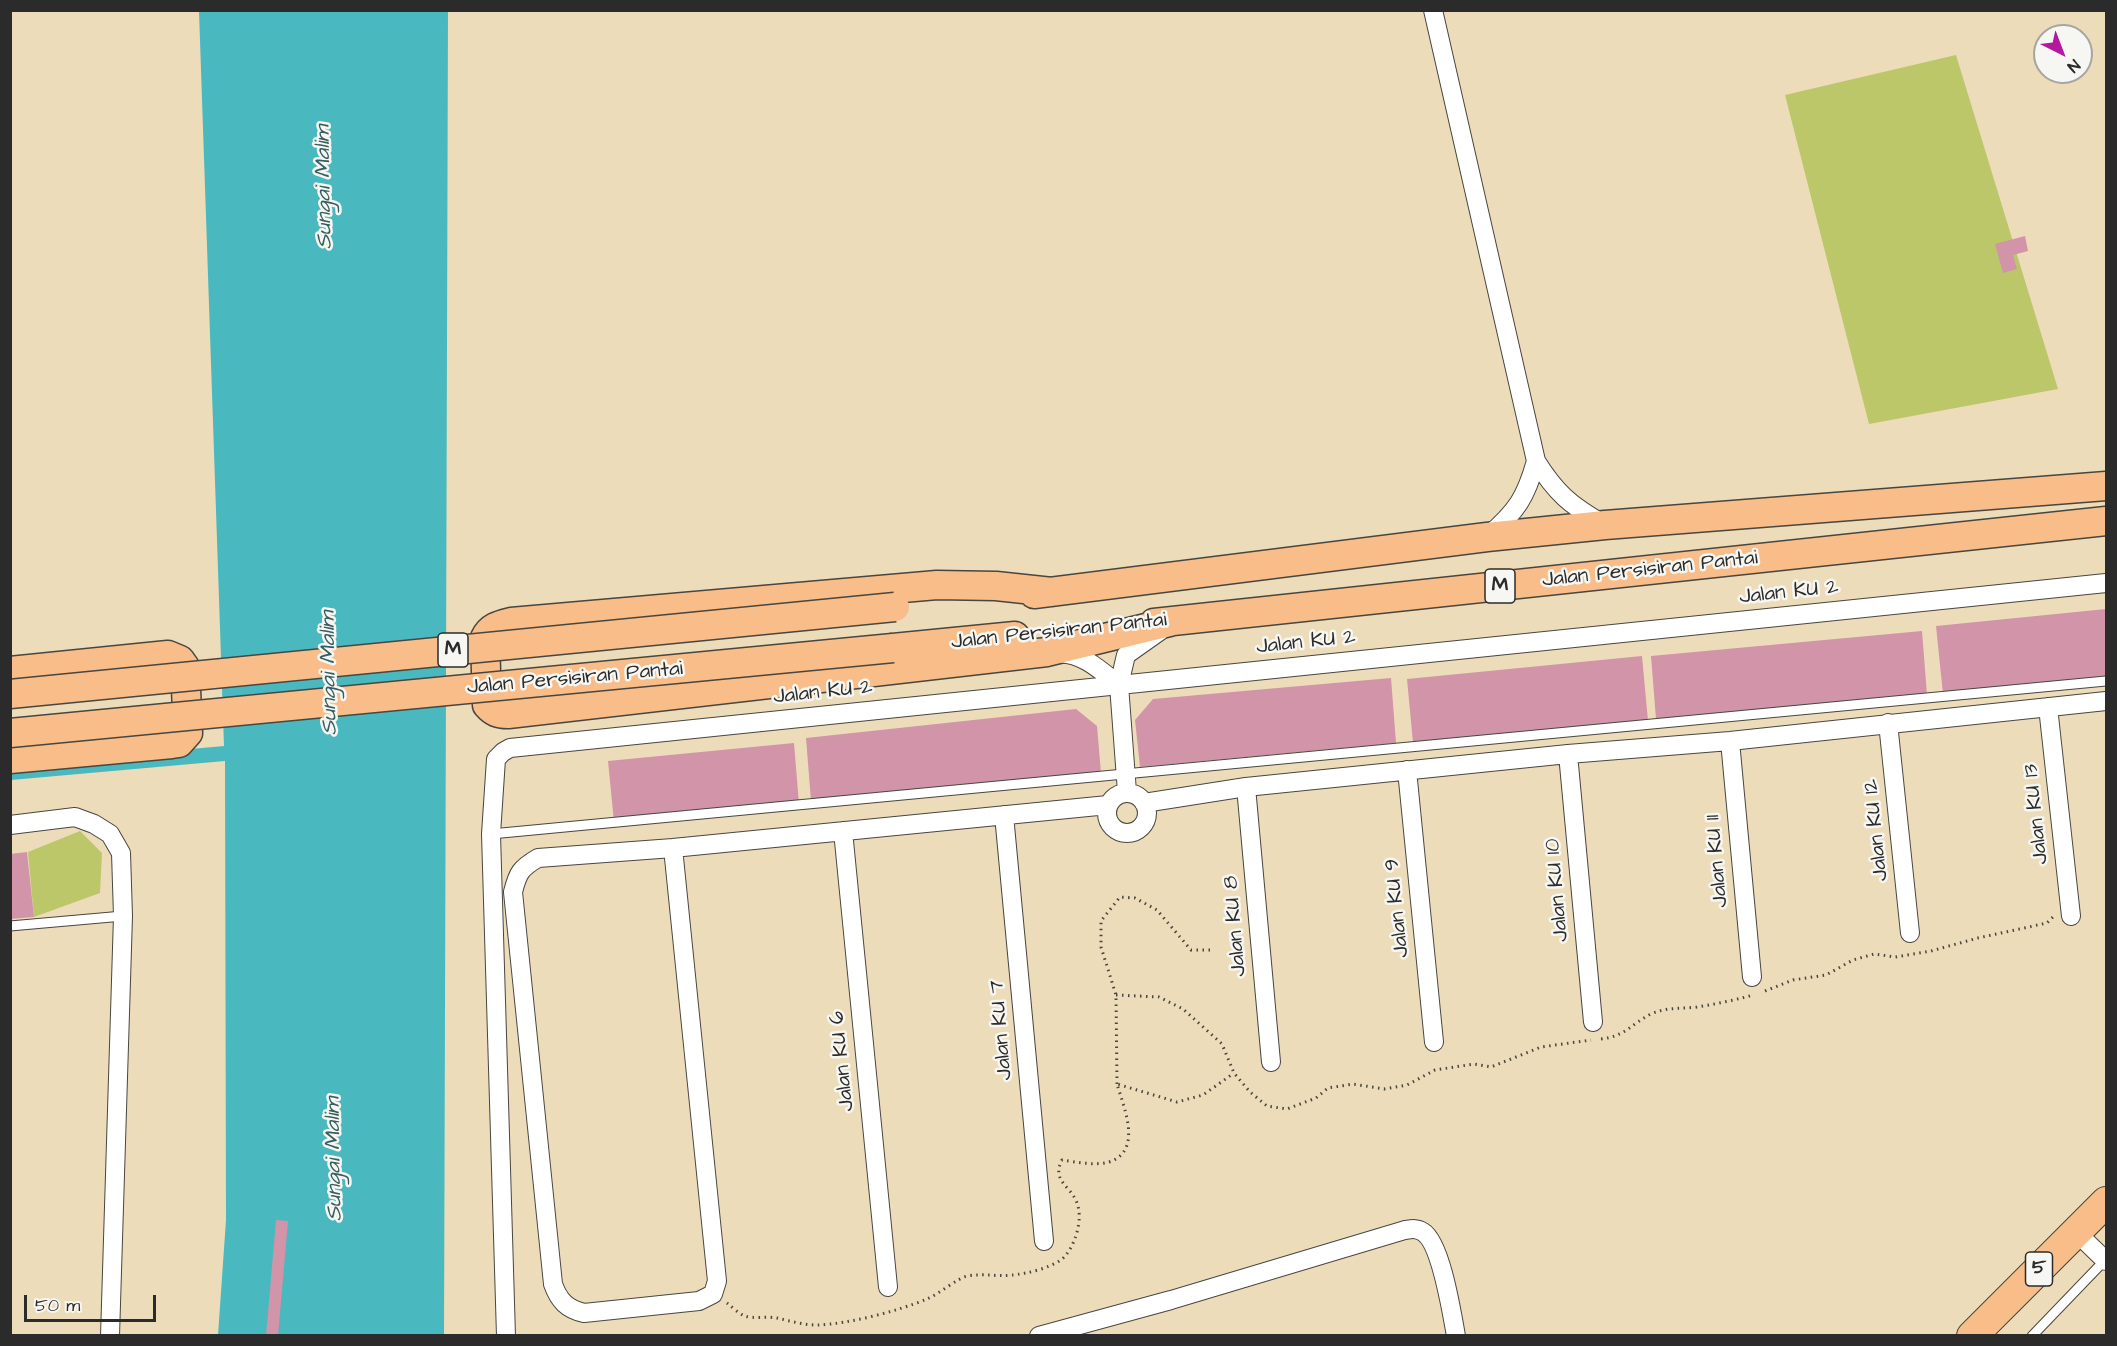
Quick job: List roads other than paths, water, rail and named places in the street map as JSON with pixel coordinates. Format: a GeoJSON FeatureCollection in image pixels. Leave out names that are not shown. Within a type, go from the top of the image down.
{"type":"FeatureCollection","features":[{"type":"Feature","properties":{"kind":"highway","name":"5"},"geometry":{"type":"LineString","coordinates":[[1972,1335],[2106,1202]]}},
{"type":"Feature","properties":{"kind":"main road","name":"Jalan Persisiran Pantai"},"geometry":{"type":"LineString","coordinates":[[10,694],[1052,592],[1487,537],[1605,525],[2106,486]]}},
{"type":"Feature","properties":{"kind":"main road","name":"Jalan Persisiran Pantai"},"geometry":{"type":"LineString","coordinates":[[10,733],[1174,621],[2106,521]]}},
{"type":"Feature","properties":{"kind":"main road"},"geometry":{"type":"LineString","coordinates":[[1052,592],[996,586],[925,586],[511,622],[488,631],[484,638],[487,705],[498,714],[508,714],[1047,652],[1174,621]]}},
{"type":"Feature","properties":{"kind":"main road"},"geometry":{"type":"LineString","coordinates":[[10,671],[168,655],[175,657],[185,667],[188,733],[179,743],[10,759]]}},
{"type":"Feature","properties":{"kind":"street"},"geometry":{"type":"LineString","coordinates":[[1433,10],[1536,461],[1551,485],[1563,498],[1581,512],[1605,525]]}},
{"type":"Feature","properties":{"kind":"street"},"geometry":{"type":"LineString","coordinates":[[1487,537],[1518,505],[1528,488],[1536,461]]}},
{"type":"Feature","properties":{"kind":"street","name":"Jalan KU 2"},"geometry":{"type":"LineString","coordinates":[[491,834],[496,759],[510,748],[2106,583]]}},
{"type":"Feature","properties":{"kind":"street"},"geometry":{"type":"LineString","coordinates":[[1127,792],[1119,685],[1126,655],[1174,621]]}},
{"type":"Feature","properties":{"kind":"street"},"geometry":{"type":"LineString","coordinates":[[1047,652],[1072,653],[1089,661],[1119,685]]}},
{"type":"Feature","properties":{"kind":"street"},"geometry":{"type":"LineString","coordinates":[[1144,803],[1246,786],[1568,754],[1730,741],[2106,701]]}},
{"type":"Feature","properties":{"kind":"street","name":"Jalan KU 13"},"geometry":{"type":"LineString","coordinates":[[2048,707],[2071,916]]}},
{"type":"Feature","properties":{"kind":"street","name":"Jalan KU 12"},"geometry":{"type":"LineString","coordinates":[[1888,723],[1910,933]]}},
{"type":"Feature","properties":{"kind":"street","name":"Jalan KU 11"},"geometry":{"type":"LineString","coordinates":[[1730,741],[1752,977]]}},
{"type":"Feature","properties":{"kind":"street","name":"Jalan KU 10"},"geometry":{"type":"LineString","coordinates":[[1568,754],[1593,1022]]}},
{"type":"Feature","properties":{"kind":"street","name":"Jalan KU 9"},"geometry":{"type":"LineString","coordinates":[[1407,770],[1434,1042]]}},
{"type":"Feature","properties":{"kind":"street","name":"Jalan KU 8"},"geometry":{"type":"LineString","coordinates":[[1246,786],[1271,1062]]}},
{"type":"Feature","properties":{"kind":"street"},"geometry":{"type":"LineString","coordinates":[[1127,792],[1137,795],[1147,809],[1144,823],[1140,828],[1127,833],[1114,829],[1110,825],[1106,812],[1115,796],[1127,792]]}},
{"type":"Feature","properties":{"kind":"street"},"geometry":{"type":"LineString","coordinates":[[673,848],[717,1281],[713,1294],[699,1301],[584,1313],[572,1310],[558,1298],[553,1284],[513,892],[517,876],[523,867],[538,858],[673,848],[1108,805]]}},
{"type":"Feature","properties":{"kind":"street","name":"Jalan KU 7"},"geometry":{"type":"LineString","coordinates":[[1004,815],[1044,1241]]}},
{"type":"Feature","properties":{"kind":"street"},"geometry":{"type":"LineString","coordinates":[[10,825],[75,818],[94,824],[110,834],[121,853],[123,916],[110,1335]]}},
{"type":"Feature","properties":{"kind":"street","name":"Jalan KU 6"},"geometry":{"type":"LineString","coordinates":[[843,831],[888,1287]]}},
{"type":"Feature","properties":{"kind":"street"},"geometry":{"type":"LineString","coordinates":[[491,834],[506,1335]]}},
{"type":"Feature","properties":{"kind":"street"},"geometry":{"type":"LineString","coordinates":[[1039,1335],[1171,1300],[1405,1230],[1416,1229],[1425,1233],[1432,1240],[1443,1273],[1456,1335]]}},
{"type":"Feature","properties":{"kind":"street"},"geometry":{"type":"LineString","coordinates":[[2076,1232],[2106,1260]]}},
{"type":"Feature","properties":{"kind":"lane"},"geometry":{"type":"LineString","coordinates":[[491,834],[2106,681]]}},
{"type":"Feature","properties":{"kind":"lane"},"geometry":{"type":"LineString","coordinates":[[10,926],[123,916]]}},
{"type":"Feature","properties":{"kind":"lane"},"geometry":{"type":"LineString","coordinates":[[2032,1335],[2106,1260]]}},
{"type":"Feature","properties":{"kind":"water","name":"Sungai Malim"},"geometry":{"type":"Polygon","coordinates":[[[199,11],[448,11],[444,1335],[218,1335],[226,1220],[225,761],[11,780],[11,765],[224,746],[199,11]]]}}]}
